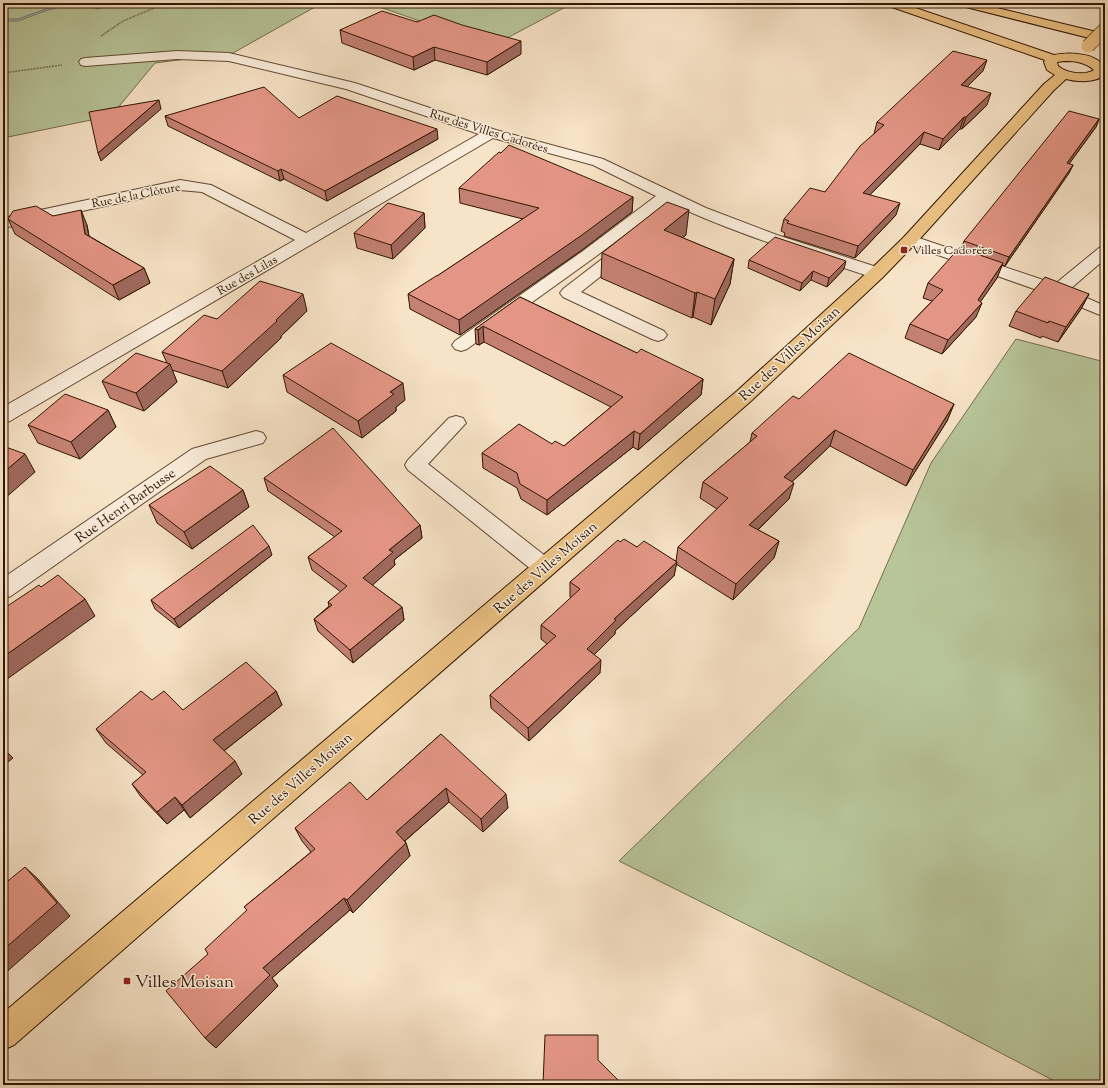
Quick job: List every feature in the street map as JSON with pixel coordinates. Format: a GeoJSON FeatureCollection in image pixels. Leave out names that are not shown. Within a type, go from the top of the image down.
{"type":"FeatureCollection","features":[{"type":"Feature","properties":{"kind":"main road"},"geometry":{"type":"LineString","coordinates":[[890,3],[1053,59],[1064,56],[1079,58],[1098,66],[1100,76],[1081,77],[1064,74],[1050,65],[1053,59]]}},
{"type":"Feature","properties":{"kind":"main road"},"geometry":{"type":"LineString","coordinates":[[962,3],[1105,38]]}},
{"type":"Feature","properties":{"kind":"main road"},"geometry":{"type":"LineString","coordinates":[[1092,22],[1105,25]]}},
{"type":"Feature","properties":{"kind":"main road"},"geometry":{"type":"LineString","coordinates":[[1079,58],[1088,46],[1105,29]]}},
{"type":"Feature","properties":{"kind":"main road","name":"Rue des Villes Moisan"},"geometry":{"type":"LineString","coordinates":[[3,1034],[744,396],[877,273],[910,240],[1049,87],[1064,74]]}},
{"type":"Feature","properties":{"kind":"street","name":"Rue des Villes Cadorées"},"geometry":{"type":"LineString","coordinates":[[85,62],[177,55],[229,57],[350,86],[490,133],[598,162],[667,195],[676,207],[700,211],[771,238],[877,273]]}},
{"type":"Feature","properties":{"kind":"street","name":"Rue des Lilas"},"geometry":{"type":"LineString","coordinates":[[3,416],[490,133]]}},
{"type":"Feature","properties":{"kind":"street","name":"Rue de la Clôture"},"geometry":{"type":"LineString","coordinates":[[3,223],[180,185],[206,188],[307,240]]}},
{"type":"Feature","properties":{"kind":"street"},"geometry":{"type":"LineString","coordinates":[[461,345],[589,254],[667,195]]}},
{"type":"Feature","properties":{"kind":"street"},"geometry":{"type":"LineString","coordinates":[[910,240],[1057,291],[1105,312]]}},
{"type":"Feature","properties":{"kind":"street"},"geometry":{"type":"LineString","coordinates":[[635,241],[570,293],[658,335]]}},
{"type":"Feature","properties":{"kind":"street"},"geometry":{"type":"LineString","coordinates":[[1057,291],[1105,251]]}},
{"type":"Feature","properties":{"kind":"street"},"geometry":{"type":"LineString","coordinates":[[456,423],[415,465],[545,568]]}},
{"type":"Feature","properties":{"kind":"street","name":"Rue Henri Barbusse"},"geometry":{"type":"LineString","coordinates":[[3,590],[199,454],[256,438]]}},
{"type":"Feature","properties":{"kind":"path"},"geometry":{"type":"LineString","coordinates":[[99,37],[123,21],[166,3]]}},
{"type":"Feature","properties":{"kind":"path"},"geometry":{"type":"LineString","coordinates":[[3,73],[85,62]]}},
{"type":"Feature","properties":{"kind":"path"},"geometry":{"type":"LineString","coordinates":[[59,66],[65,63]]}},
{"type":"Feature","properties":{"kind":"green space"},"geometry":{"type":"Polygon","coordinates":[[[3,3],[322,3],[233,53],[155,63],[111,116],[3,138],[3,3]]]}},
{"type":"Feature","properties":{"kind":"green space"},"geometry":{"type":"Polygon","coordinates":[[[368,3],[573,3],[492,46],[368,3]]]}},
{"type":"Feature","properties":{"kind":"green space"},"geometry":{"type":"Polygon","coordinates":[[[1016,339],[1101,361],[1105,354],[1105,1085],[1062,1085],[930,1016],[619,861],[859,628],[931,463],[1016,339]]]}},
{"type":"Feature","properties":{"kind":"water"},"geometry":{"type":"Polygon","coordinates":[[[92,3],[100,6],[114,3],[98,9],[85,5],[60,7],[18,21],[6,21],[3,23],[4,19],[18,19],[54,6],[92,3]]]}},
{"type":"Feature","properties":{"kind":"building"},"geometry":{"type":"Polygon","coordinates":[[[382,11],[417,22],[434,15],[462,25],[521,41],[487,62],[434,47],[413,57],[340,30],[382,11]]]}},
{"type":"Feature","properties":{"kind":"building"},"geometry":{"type":"Polygon","coordinates":[[[953,51],[987,60],[961,85],[991,93],[966,117],[964,117],[943,139],[924,132],[863,193],[900,203],[858,246],[787,223],[789,221],[784,219],[810,188],[825,192],[860,146],[884,125],[877,122],[953,51]]]}},
{"type":"Feature","properties":{"kind":"building"},"geometry":{"type":"Polygon","coordinates":[[[264,87],[299,118],[337,96],[437,129],[325,191],[281,169],[278,171],[165,116],[264,87]]]}},
{"type":"Feature","properties":{"kind":"building"},"geometry":{"type":"Polygon","coordinates":[[[159,100],[98,153],[89,112],[159,100]]]}},
{"type":"Feature","properties":{"kind":"building"},"geometry":{"type":"Polygon","coordinates":[[[1069,111],[1099,119],[1067,163],[1073,165],[1009,257],[964,241],[1069,111]]]}},
{"type":"Feature","properties":{"kind":"building"},"geometry":{"type":"Polygon","coordinates":[[[509,145],[633,197],[582,235],[459,320],[408,294],[539,208],[459,188],[499,152],[501,153],[509,145]]]}},
{"type":"Feature","properties":{"kind":"building"},"geometry":{"type":"Polygon","coordinates":[[[667,202],[689,210],[664,230],[734,259],[715,299],[697,292],[695,293],[602,253],[667,202]]]}},
{"type":"Feature","properties":{"kind":"building"},"geometry":{"type":"Polygon","coordinates":[[[388,203],[424,213],[391,245],[354,233],[388,203]]]}},
{"type":"Feature","properties":{"kind":"building"},"geometry":{"type":"Polygon","coordinates":[[[36,206],[53,216],[81,210],[85,234],[144,268],[113,285],[8,219],[13,211],[36,206]]]}},
{"type":"Feature","properties":{"kind":"building"},"geometry":{"type":"Polygon","coordinates":[[[775,237],[846,261],[829,278],[813,271],[802,283],[749,260],[775,237]]]}},
{"type":"Feature","properties":{"kind":"building"},"geometry":{"type":"Polygon","coordinates":[[[959,248],[1003,263],[978,300],[982,303],[948,340],[910,324],[943,290],[928,283],[959,248]]]}},
{"type":"Feature","properties":{"kind":"building"},"geometry":{"type":"Polygon","coordinates":[[[1045,277],[1089,294],[1066,327],[1049,321],[1048,323],[1016,311],[1045,277]]]}},
{"type":"Feature","properties":{"kind":"building"},"geometry":{"type":"Polygon","coordinates":[[[260,281],[303,294],[276,320],[277,321],[222,371],[162,352],[204,315],[217,319],[260,281]]]}},
{"type":"Feature","properties":{"kind":"building"},"geometry":{"type":"Polygon","coordinates":[[[520,297],[637,353],[641,349],[703,379],[640,434],[634,431],[547,500],[520,484],[517,473],[482,453],[519,424],[552,444],[555,441],[564,446],[623,397],[483,326],[478,330],[475,329],[520,297]]]}},
{"type":"Feature","properties":{"kind":"building"},"geometry":{"type":"Polygon","coordinates":[[[331,343],[403,383],[390,392],[394,394],[358,421],[283,375],[331,343]]]}},
{"type":"Feature","properties":{"kind":"building"},"geometry":{"type":"Polygon","coordinates":[[[136,353],[170,364],[136,393],[102,381],[136,353]]]}},
{"type":"Feature","properties":{"kind":"building"},"geometry":{"type":"Polygon","coordinates":[[[849,353],[954,404],[913,470],[835,430],[784,477],[794,483],[749,525],[779,541],[736,584],[678,547],[728,498],[703,482],[757,436],[752,433],[793,396],[799,399],[849,353]]]}},
{"type":"Feature","properties":{"kind":"building"},"geometry":{"type":"Polygon","coordinates":[[[65,394],[108,410],[71,442],[28,425],[65,394]]]}},
{"type":"Feature","properties":{"kind":"building"},"geometry":{"type":"Polygon","coordinates":[[[333,428],[420,525],[389,550],[393,552],[363,578],[402,607],[350,650],[314,619],[332,605],[328,602],[347,586],[308,557],[342,531],[264,478],[333,428]]]}},
{"type":"Feature","properties":{"kind":"building"},"geometry":{"type":"Polygon","coordinates":[[[3,446],[25,454],[3,473],[3,446]]]}},
{"type":"Feature","properties":{"kind":"building"},"geometry":{"type":"Polygon","coordinates":[[[210,466],[243,490],[184,532],[149,505],[210,466]]]}},
{"type":"Feature","properties":{"kind":"building"},"geometry":{"type":"Polygon","coordinates":[[[253,525],[269,546],[174,619],[151,600],[253,525]]]}},
{"type":"Feature","properties":{"kind":"building"},"geometry":{"type":"Polygon","coordinates":[[[624,539],[637,547],[644,541],[677,562],[614,619],[616,620],[587,649],[601,660],[528,728],[490,695],[556,636],[541,625],[580,589],[570,582],[618,540],[620,542],[624,539]]]}},
{"type":"Feature","properties":{"kind":"building"},"geometry":{"type":"Polygon","coordinates":[[[58,575],[85,599],[3,657],[3,609],[39,585],[41,587],[58,575]]]}},
{"type":"Feature","properties":{"kind":"building"},"geometry":{"type":"Polygon","coordinates":[[[246,662],[276,691],[213,740],[235,761],[182,805],[175,797],[157,812],[132,784],[146,772],[96,729],[141,691],[152,700],[164,691],[183,710],[246,662]]]}},
{"type":"Feature","properties":{"kind":"building"},"geometry":{"type":"Polygon","coordinates":[[[441,734],[506,794],[481,819],[446,788],[396,832],[406,843],[347,900],[344,898],[263,968],[270,975],[205,1038],[166,991],[208,954],[205,949],[247,910],[244,907],[315,849],[295,828],[350,782],[367,800],[441,734]]]}},
{"type":"Feature","properties":{"kind":"building"},"geometry":{"type":"Polygon","coordinates":[[[25,867],[57,903],[3,950],[3,885],[25,867]]]}},
{"type":"Feature","properties":{"kind":"building"},"geometry":{"type":"Polygon","coordinates":[[[545,1035],[598,1035],[598,1060],[623,1085],[543,1085],[545,1035]]]}},
{"type":"Feature","properties":{"kind":"place","name":"Villes Cadorées"},"geometry":{"type":"Point","coordinates":[904,250]}},
{"type":"Feature","properties":{"kind":"place","name":"Villes Moisan"},"geometry":{"type":"Point","coordinates":[127,981]}}]}
